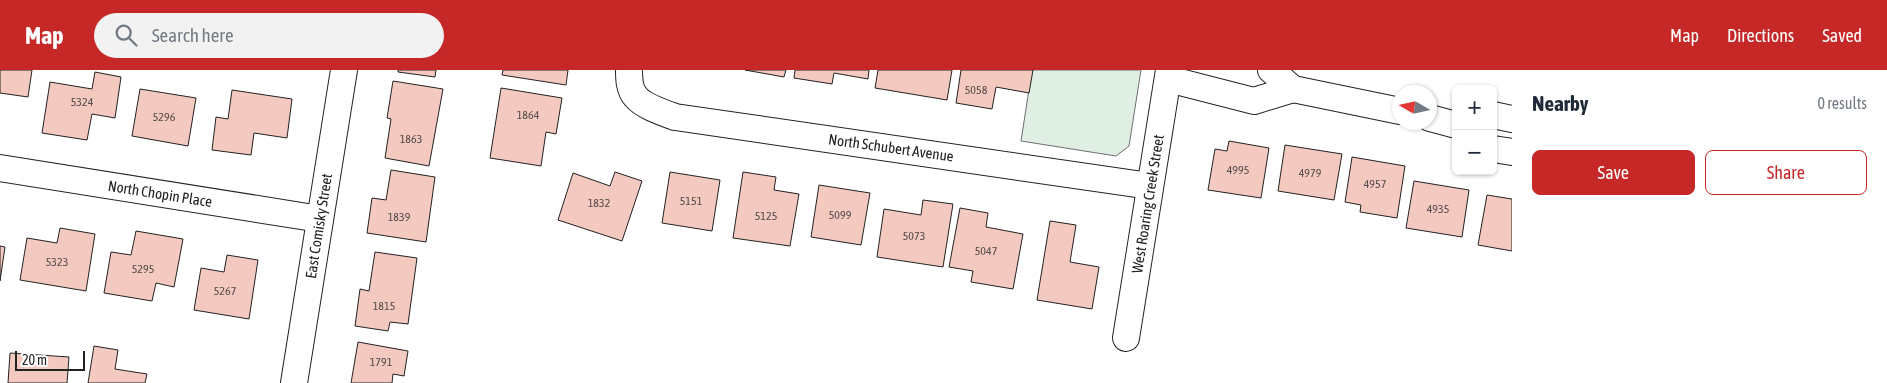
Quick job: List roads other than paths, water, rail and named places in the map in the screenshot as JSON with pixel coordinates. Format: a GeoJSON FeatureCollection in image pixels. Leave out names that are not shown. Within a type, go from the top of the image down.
{"type":"FeatureCollection","features":[{"type":"Feature","properties":{"kind":"street","name":"East Comisky Street"},"geometry":{"type":"LineString","coordinates":[[294,383],[344,70]]}},
{"type":"Feature","properties":{"kind":"street","name":"North Schubert Avenue"},"geometry":{"type":"LineString","coordinates":[[629,70],[629,81],[635,97],[655,109],[675,117],[1150,186]]}},
{"type":"Feature","properties":{"kind":"street"},"geometry":{"type":"LineString","coordinates":[[1271,70],[1294,89],[1392,109]]}},
{"type":"Feature","properties":{"kind":"street"},"geometry":{"type":"LineString","coordinates":[[1169,74],[1254,101],[1294,89]]}},
{"type":"Feature","properties":{"kind":"street","name":"West Roaring Creek Street"},"geometry":{"type":"LineString","coordinates":[[1126,338],[1169,74]]}},
{"type":"Feature","properties":{"kind":"street"},"geometry":{"type":"LineString","coordinates":[[1497,116],[1512,119]]}},
{"type":"Feature","properties":{"kind":"street"},"geometry":{"type":"LineString","coordinates":[[1437,120],[1452,124]]}},
{"type":"Feature","properties":{"kind":"street"},"geometry":{"type":"LineString","coordinates":[[1497,150],[1512,152]]}},
{"type":"Feature","properties":{"kind":"street","name":"North Chopin Place"},"geometry":{"type":"LineString","coordinates":[[0,168],[320,219]]}}]}
